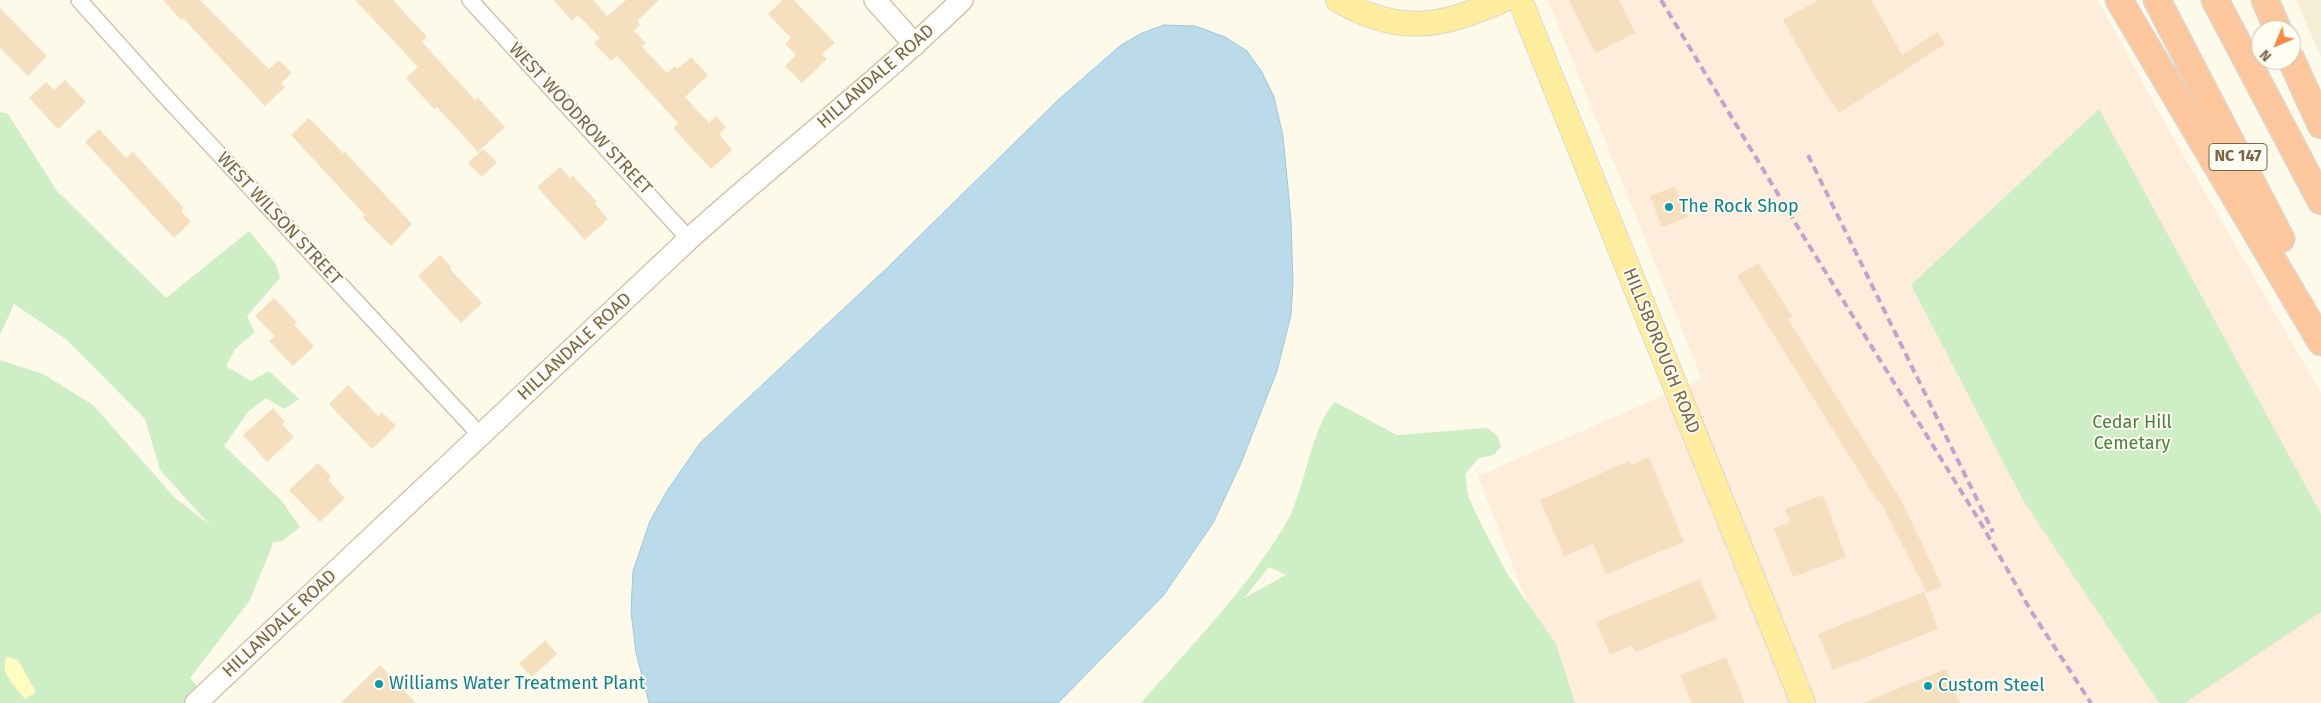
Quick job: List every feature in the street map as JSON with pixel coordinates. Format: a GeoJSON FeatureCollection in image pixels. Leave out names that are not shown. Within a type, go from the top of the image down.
{"type":"FeatureCollection","features":[{"type":"Feature","properties":{"kind":"highway"},"geometry":{"type":"LineString","coordinates":[[2119,0],[2321,342]]}},
{"type":"Feature","properties":{"kind":"highway","name":"NC 147"},"geometry":{"type":"LineString","coordinates":[[2157,0],[2321,314]]}},
{"type":"Feature","properties":{"kind":"highway","name":"NC 147"},"geometry":{"type":"LineString","coordinates":[[2215,0],[2321,201]]}},
{"type":"Feature","properties":{"kind":"highway"},"geometry":{"type":"LineString","coordinates":[[2265,0],[2274,20]]}},
{"type":"Feature","properties":{"kind":"highway"},"geometry":{"type":"LineString","coordinates":[[2296,70],[2321,125]]}},
{"type":"Feature","properties":{"kind":"main road"},"geometry":{"type":"LineString","coordinates":[[875,0],[915,45]]}},
{"type":"Feature","properties":{"kind":"main road","name":"HILLANDALE ROAD"},"geometry":{"type":"LineString","coordinates":[[196,703],[689,239],[763,173],[870,85],[962,0]]}},
{"type":"Feature","properties":{"kind":"main road"},"geometry":{"type":"LineString","coordinates":[[1338,0],[1384,21],[1418,24],[1432,24],[1466,15],[1503,0]]}},
{"type":"Feature","properties":{"kind":"main road","name":"HILLSBOROUGH ROAD"},"geometry":{"type":"LineString","coordinates":[[1520,0],[1802,703]]}},
{"type":"Feature","properties":{"kind":"street","name":"WEST WILSON STREET"},"geometry":{"type":"LineString","coordinates":[[79,0],[166,98],[480,436]]}},
{"type":"Feature","properties":{"kind":"street","name":"WEST WOODROW STREET"},"geometry":{"type":"LineString","coordinates":[[470,0],[689,239]]}},
{"type":"Feature","properties":{"kind":"shaded area"},"geometry":{"type":"Polygon","coordinates":[[[1548,0],[2098,0],[2159,113],[2321,393],[2321,703],[1566,703],[1478,476],[1702,379],[1548,0]]]}},
{"type":"Feature","properties":{"kind":"shaded area"},"geometry":{"type":"Polygon","coordinates":[[[2296,0],[2321,0],[2321,57],[2296,0]]]}},
{"type":"Feature","properties":{"kind":"green space","name":"Cedar Hill Cemetary"},"geometry":{"type":"Polygon","coordinates":[[[2099,109],[2321,514],[2321,612],[2185,703],[2159,703],[2024,502],[1911,285],[2099,109]]]}},
{"type":"Feature","properties":{"kind":"green space"},"geometry":{"type":"Polygon","coordinates":[[[0,112],[8,114],[57,191],[166,298],[249,231],[276,264],[280,278],[247,316],[255,332],[235,349],[226,366],[251,381],[269,371],[299,399],[284,409],[266,398],[248,412],[224,446],[281,500],[300,527],[282,541],[272,543],[250,600],[190,678],[212,703],[0,703],[0,360],[43,374],[93,405],[175,498],[210,525],[160,470],[145,419],[67,340],[14,304],[0,335],[0,112]]]}},
{"type":"Feature","properties":{"kind":"green space"},"geometry":{"type":"Polygon","coordinates":[[[1335,402],[1397,435],[1487,428],[1498,436],[1501,447],[1494,455],[1479,458],[1465,474],[1468,496],[1508,575],[1556,644],[1575,703],[1141,703],[1217,617],[1270,549],[1292,511],[1314,443],[1327,413],[1335,402]],[[1269,567],[1244,598],[1286,575],[1269,567]]]}},
{"type":"Feature","properties":{"kind":"sand"},"geometry":{"type":"Polygon","coordinates":[[[6,657],[18,660],[36,692],[25,699],[6,674],[6,657]]]}},
{"type":"Feature","properties":{"kind":"water"},"geometry":{"type":"Polygon","coordinates":[[[1164,25],[1195,26],[1225,37],[1247,51],[1262,72],[1274,97],[1283,136],[1291,220],[1293,282],[1291,315],[1277,371],[1241,463],[1213,523],[1163,596],[1058,703],[649,703],[636,653],[631,611],[633,571],[650,521],[667,491],[700,443],[887,268],[1058,100],[1121,45],[1140,34],[1164,25]]]}},
{"type":"Feature","properties":{"kind":"building"},"geometry":{"type":"Polygon","coordinates":[[[163,0],[200,0],[269,69],[279,60],[292,73],[281,83],[285,87],[265,106],[183,18],[181,20],[163,0]]]}},
{"type":"Feature","properties":{"kind":"building"},"geometry":{"type":"Polygon","coordinates":[[[355,0],[393,0],[427,37],[422,42],[475,100],[478,98],[505,127],[478,152],[437,107],[434,109],[406,78],[418,67],[355,0]]]}},
{"type":"Feature","properties":{"kind":"building"},"geometry":{"type":"Polygon","coordinates":[[[553,0],[595,0],[607,16],[626,0],[659,0],[637,21],[640,25],[634,31],[646,43],[642,47],[667,73],[675,66],[677,69],[691,57],[708,75],[685,97],[709,123],[716,116],[726,127],[719,134],[732,150],[711,169],[673,128],[678,123],[617,56],[611,61],[594,43],[600,38],[578,15],[572,21],[553,0]]]}},
{"type":"Feature","properties":{"kind":"building"},"geometry":{"type":"Polygon","coordinates":[[[783,0],[794,0],[835,43],[822,54],[827,59],[802,83],[785,66],[796,55],[785,44],[791,38],[768,14],[783,0]]]}},
{"type":"Feature","properties":{"kind":"building"},"geometry":{"type":"Polygon","coordinates":[[[1569,0],[1619,0],[1635,33],[1595,53],[1569,0]]]}},
{"type":"Feature","properties":{"kind":"building"},"geometry":{"type":"Polygon","coordinates":[[[1818,0],[1871,0],[1902,55],[1937,32],[1945,44],[1839,113],[1818,82],[1783,20],[1818,0]]]}},
{"type":"Feature","properties":{"kind":"building"},"geometry":{"type":"Polygon","coordinates":[[[0,8],[47,56],[28,76],[0,48],[0,8]]]}},
{"type":"Feature","properties":{"kind":"building"},"geometry":{"type":"Polygon","coordinates":[[[65,80],[86,102],[58,129],[29,98],[46,82],[54,90],[65,80]]]}},
{"type":"Feature","properties":{"kind":"building"},"geometry":{"type":"Polygon","coordinates":[[[309,118],[344,154],[345,152],[412,224],[391,246],[363,218],[365,215],[291,135],[309,118]]]}},
{"type":"Feature","properties":{"kind":"building"},"geometry":{"type":"Polygon","coordinates":[[[99,129],[126,158],[133,152],[184,208],[181,211],[191,222],[174,238],[85,142],[99,129]]]}},
{"type":"Feature","properties":{"kind":"building"},"geometry":{"type":"Polygon","coordinates":[[[483,149],[497,162],[482,177],[468,163],[483,149]]]}},
{"type":"Feature","properties":{"kind":"building"},"geometry":{"type":"Polygon","coordinates":[[[560,167],[570,178],[573,176],[597,202],[595,204],[608,219],[585,240],[537,187],[560,167]]]}},
{"type":"Feature","properties":{"kind":"building","name":"The Rock Shop"},"geometry":{"type":"Polygon","coordinates":[[[1675,186],[1688,217],[1662,227],[1650,196],[1675,186]]]}},
{"type":"Feature","properties":{"kind":"building"},"geometry":{"type":"Polygon","coordinates":[[[440,255],[451,267],[450,269],[482,303],[461,323],[418,276],[440,255]]]}},
{"type":"Feature","properties":{"kind":"building"},"geometry":{"type":"Polygon","coordinates":[[[1758,263],[1792,316],[1788,319],[1901,500],[1942,586],[1927,593],[1880,501],[1878,502],[1737,276],[1758,263]]]}},
{"type":"Feature","properties":{"kind":"building"},"geometry":{"type":"Polygon","coordinates":[[[274,298],[297,322],[294,325],[314,346],[293,366],[269,341],[275,336],[255,316],[274,298]]]}},
{"type":"Feature","properties":{"kind":"building"},"geometry":{"type":"Polygon","coordinates":[[[348,385],[378,416],[382,412],[396,426],[372,449],[329,404],[348,385]]]}},
{"type":"Feature","properties":{"kind":"building"},"geometry":{"type":"Polygon","coordinates":[[[273,408],[285,422],[282,424],[294,437],[267,462],[243,435],[273,408]]]}},
{"type":"Feature","properties":{"kind":"building"},"geometry":{"type":"Polygon","coordinates":[[[1649,457],[1684,542],[1606,574],[1593,544],[1564,556],[1540,500],[1629,461],[1631,465],[1649,457]]]}},
{"type":"Feature","properties":{"kind":"building"},"geometry":{"type":"Polygon","coordinates":[[[318,463],[331,477],[328,480],[345,498],[320,522],[289,490],[318,463]]]}},
{"type":"Feature","properties":{"kind":"building"},"geometry":{"type":"Polygon","coordinates":[[[1823,495],[1846,557],[1793,577],[1774,528],[1790,522],[1785,509],[1823,495]]]}},
{"type":"Feature","properties":{"kind":"building"},"geometry":{"type":"Polygon","coordinates":[[[1700,579],[1717,619],[1635,652],[1632,645],[1610,655],[1596,622],[1700,579]]]}},
{"type":"Feature","properties":{"kind":"building"},"geometry":{"type":"Polygon","coordinates":[[[1924,592],[1938,629],[1833,670],[1818,634],[1924,592]]]}},
{"type":"Feature","properties":{"kind":"building"},"geometry":{"type":"Polygon","coordinates":[[[545,640],[557,654],[532,677],[519,664],[545,640]]]}},
{"type":"Feature","properties":{"kind":"building"},"geometry":{"type":"Polygon","coordinates":[[[1726,657],[1745,703],[1692,703],[1680,675],[1726,657]]]}},
{"type":"Feature","properties":{"kind":"building","name":"Williams Water Treatment Plant"},"geometry":{"type":"Polygon","coordinates":[[[380,665],[416,703],[341,703],[380,665]]]}},
{"type":"Feature","properties":{"kind":"building","name":"Custom Steel"},"geometry":{"type":"Polygon","coordinates":[[[1946,669],[1960,703],[1863,703],[1946,669]]]}},
{"type":"Feature","properties":{"kind":"railway"},"geometry":{"type":"LineString","coordinates":[[1661,0],[1802,234],[1979,520],[2031,611],[2091,703]]}},
{"type":"Feature","properties":{"kind":"railway"},"geometry":{"type":"LineString","coordinates":[[1808,155],[1993,532]]}},
{"type":"Feature","properties":{"kind":"place","name":"The Rock Shop"},"geometry":{"type":"Point","coordinates":[1669,207]}},
{"type":"Feature","properties":{"kind":"place","name":"Williams Water Treatment Plant"},"geometry":{"type":"Point","coordinates":[379,684]}},
{"type":"Feature","properties":{"kind":"place","name":"Custom Steel"},"geometry":{"type":"Point","coordinates":[1928,686]}}]}
